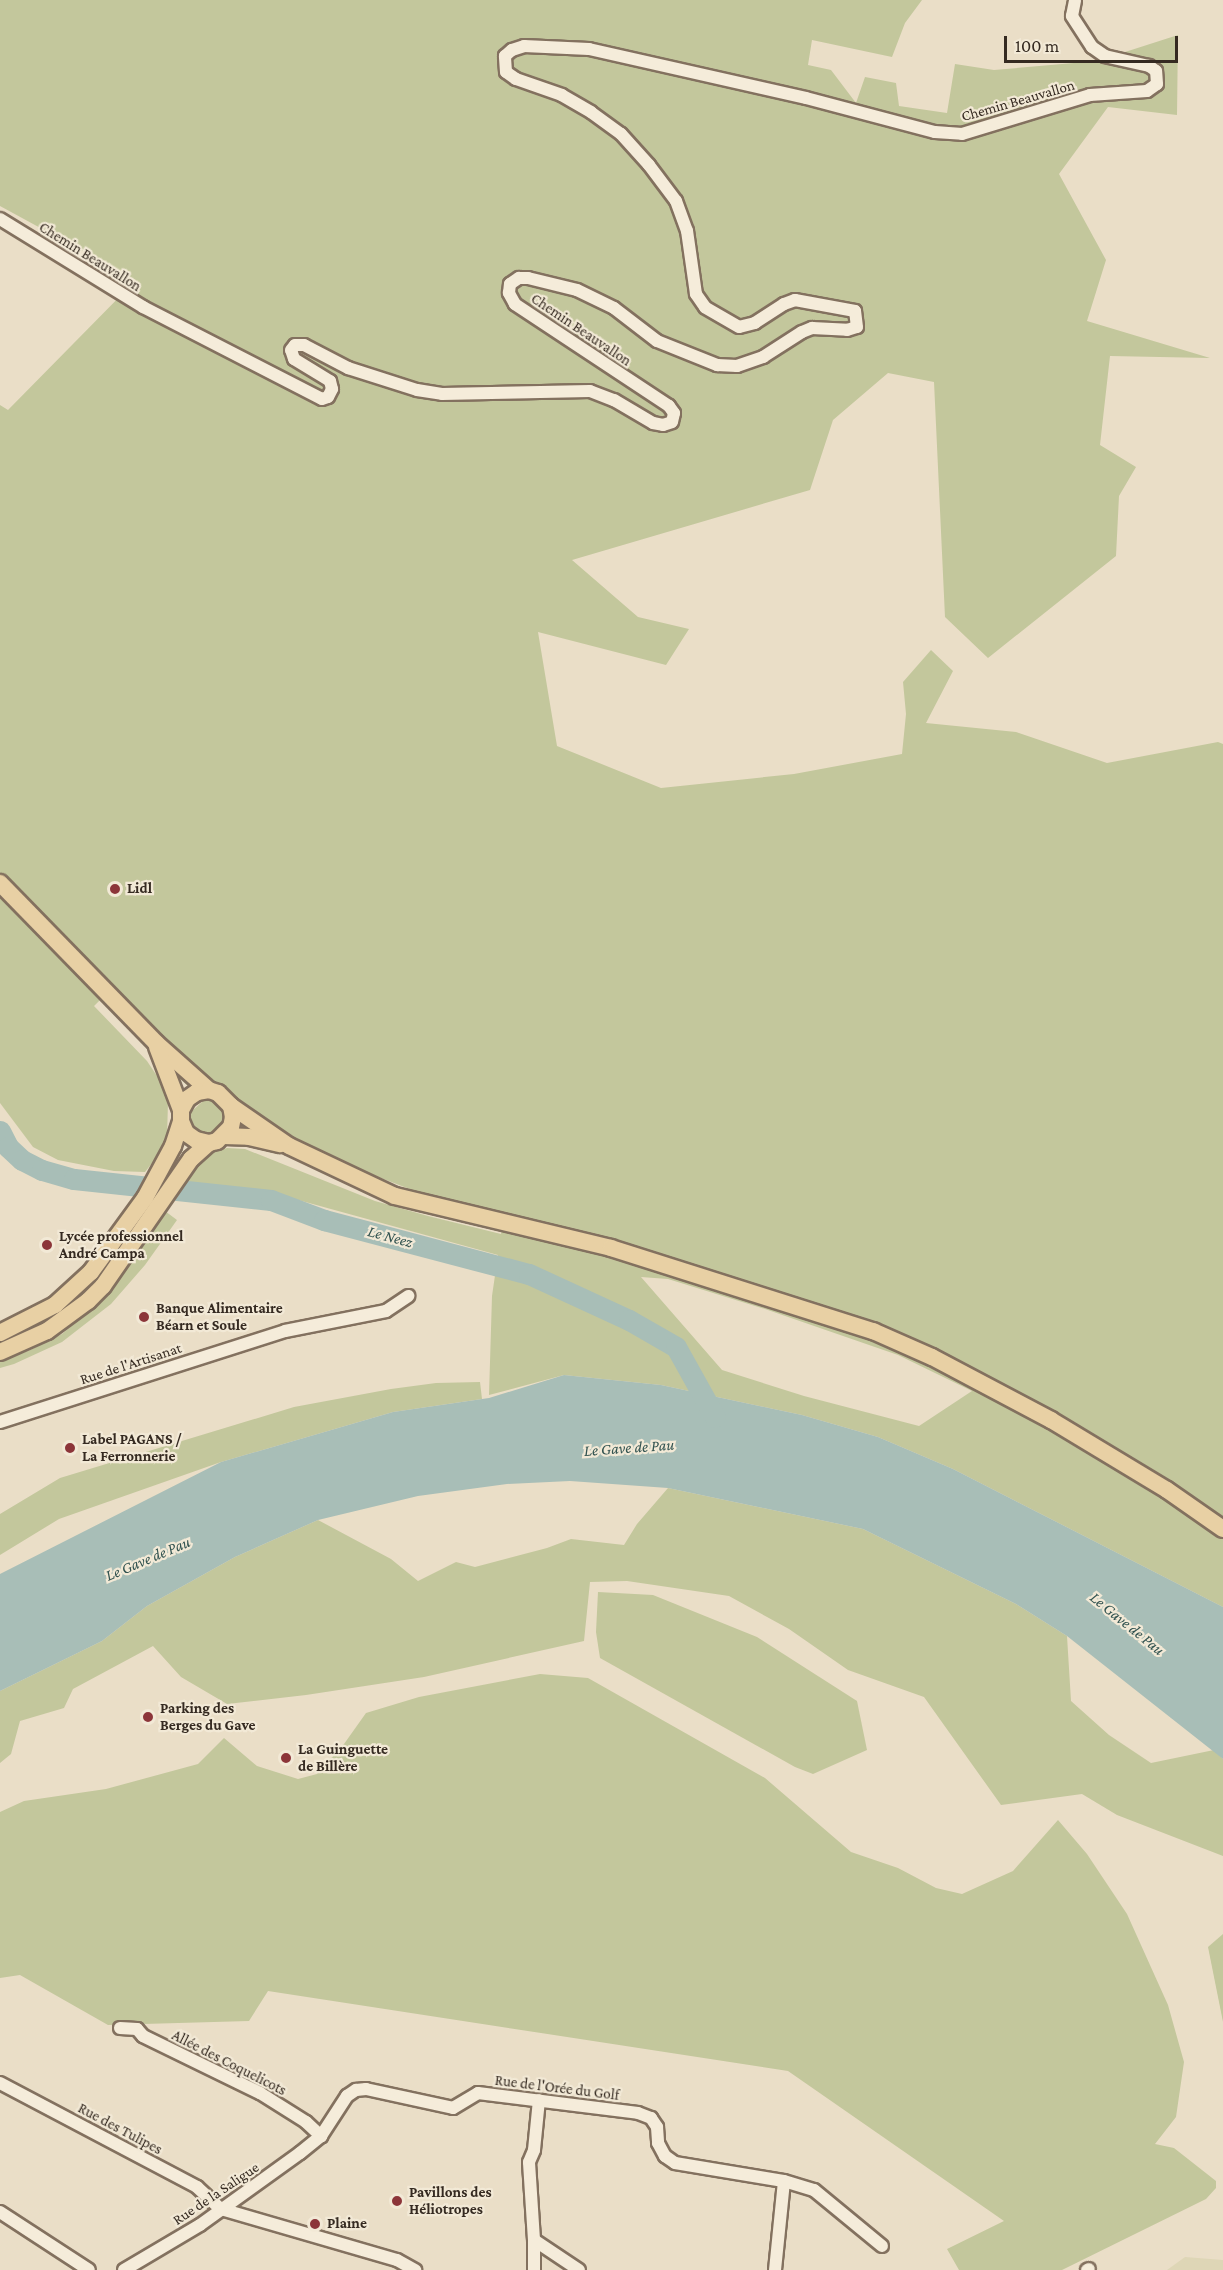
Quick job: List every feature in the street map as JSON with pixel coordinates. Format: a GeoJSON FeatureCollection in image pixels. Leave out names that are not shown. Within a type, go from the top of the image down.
{"type":"FeatureCollection","features":[{"type":"Feature","properties":{"kind":"main road"},"geometry":{"type":"LineString","coordinates":[[0,883],[156,1043],[209,1090],[222,1096],[231,1106],[289,1146],[405,1198],[611,1248],[873,1331],[932,1357],[1051,1420],[1167,1490],[1223,1529]]}},
{"type":"Feature","properties":{"kind":"main road"},"geometry":{"type":"LineString","coordinates":[[156,1043],[186,1133],[196,1140],[249,1137],[289,1146]]}},
{"type":"Feature","properties":{"kind":"main road"},"geometry":{"type":"LineString","coordinates":[[0,1352],[47,1331],[88,1301],[103,1286],[152,1202],[187,1099],[197,1092],[209,1090]]}},
{"type":"Feature","properties":{"kind":"main road"},"geometry":{"type":"LineString","coordinates":[[0,1333],[37,1316],[73,1290],[152,1202],[179,1176],[191,1159],[231,1127],[233,1117],[231,1106]]}},
{"type":"Feature","properties":{"kind":"street","name":"Chemin Beauvallon"},"geometry":{"type":"LineString","coordinates":[[0,219],[143,307],[322,399],[328,397],[332,389],[330,381],[294,359],[291,350],[295,345],[304,345],[348,368],[417,390],[442,394],[590,391],[614,400],[653,423],[663,425],[672,422],[674,414],[669,406],[515,304],[509,293],[510,284],[519,278],[528,278],[578,290],[614,308],[657,341],[717,365],[737,366],[763,357],[802,332],[813,328],[847,330],[856,327],[855,311],[795,300],[784,304],[756,323],[739,327],[705,307],[696,294],[687,231],[676,201],[649,165],[621,134],[591,112],[562,94],[516,79],[506,72],[505,56],[512,50],[524,46],[589,48],[806,98],[935,132],[962,134],[1090,95],[1147,91],[1157,84],[1156,70],[1149,66],[1105,56],[1092,47],[1072,16],[1075,0]]}},
{"type":"Feature","properties":{"kind":"street","name":"Rue de l'Artisanat"},"geometry":{"type":"LineString","coordinates":[[0,1422],[285,1332],[386,1311],[408,1296]]}},
{"type":"Feature","properties":{"kind":"street","name":"Allée des Coquelicots"},"geometry":{"type":"LineString","coordinates":[[120,2028],[137,2029],[143,2036],[260,2093],[306,2122],[321,2136]]}},
{"type":"Feature","properties":{"kind":"street","name":"Rue des Tulipes"},"geometry":{"type":"LineString","coordinates":[[0,2083],[197,2187],[221,2209]]}},
{"type":"Feature","properties":{"kind":"street","name":"Rue de l'Orée du Golf"},"geometry":{"type":"LineString","coordinates":[[321,2136],[347,2096],[356,2090],[366,2089],[453,2108],[478,2093],[638,2113],[651,2118],[657,2127],[658,2143],[665,2156],[675,2163],[783,2181]]}},
{"type":"Feature","properties":{"kind":"street"},"geometry":{"type":"LineString","coordinates":[[534,2270],[529,2162],[534,2150],[539,2100]]}},
{"type":"Feature","properties":{"kind":"street","name":"Rue de la Saligue"},"geometry":{"type":"LineString","coordinates":[[124,2270],[200,2225],[321,2136]]}},
{"type":"Feature","properties":{"kind":"street"},"geometry":{"type":"LineString","coordinates":[[775,2270],[783,2181],[814,2190],[882,2246]]}},
{"type":"Feature","properties":{"kind":"street"},"geometry":{"type":"LineString","coordinates":[[221,2209],[397,2260],[415,2270]]}},
{"type":"Feature","properties":{"kind":"street"},"geometry":{"type":"LineString","coordinates":[[0,2212],[89,2270]]}},
{"type":"Feature","properties":{"kind":"street"},"geometry":{"type":"LineString","coordinates":[[534,2240],[579,2270]]}},
{"type":"Feature","properties":{"kind":"shaded area"},"geometry":{"type":"Polygon","coordinates":[[[1185,2257],[1223,2260],[1223,2270],[1167,2270],[1185,2257]]]}},
{"type":"Feature","properties":{"kind":"green space"},"geometry":{"type":"Polygon","coordinates":[[[0,0],[922,0],[905,23],[892,57],[812,40],[808,65],[831,70],[856,103],[865,77],[896,83],[899,106],[947,113],[955,64],[994,70],[1097,61],[1178,35],[1177,115],[1108,107],[1059,174],[1106,260],[1087,321],[1210,358],[1110,356],[1100,445],[1136,467],[1119,496],[1116,556],[988,658],[945,617],[934,382],[888,373],[833,420],[810,490],[572,560],[638,617],[689,629],[666,665],[538,632],[557,746],[661,788],[794,774],[902,754],[906,714],[903,682],[931,650],[953,671],[926,723],[1016,732],[1107,763],[1218,742],[1223,744],[1223,1607],[953,1469],[878,1437],[802,1415],[661,1385],[564,1375],[489,1395],[492,1296],[498,1255],[280,1195],[185,1184],[194,1168],[210,1154],[227,1148],[245,1149],[375,1201],[428,1216],[501,1234],[503,1221],[462,1209],[224,1118],[216,1131],[210,1134],[199,1132],[191,1124],[191,1112],[203,1101],[100,1000],[94,1006],[147,1061],[165,1088],[168,1102],[167,1138],[160,1153],[145,1172],[114,1171],[58,1160],[33,1147],[0,1103],[0,405],[8,410],[136,280],[0,206],[0,0]],[[641,1277],[722,1370],[804,1396],[919,1426],[972,1391],[898,1355],[765,1309],[668,1279],[641,1277]]]}},
{"type":"Feature","properties":{"kind":"green space"},"geometry":{"type":"Polygon","coordinates":[[[165,1211],[177,1220],[145,1265],[111,1304],[62,1342],[0,1368],[0,1361],[28,1351],[62,1334],[106,1296],[165,1211]]]}},
{"type":"Feature","properties":{"kind":"green space"},"geometry":{"type":"Polygon","coordinates":[[[480,1382],[482,1399],[393,1412],[221,1462],[59,1519],[0,1555],[0,1514],[60,1478],[294,1407],[391,1389],[436,1383],[480,1382]]]}},
{"type":"Feature","properties":{"kind":"green space"},"geometry":{"type":"Polygon","coordinates":[[[668,1488],[863,1529],[1016,1604],[1067,1636],[1071,1701],[1109,1735],[1151,1763],[1214,1750],[1223,1759],[1223,1856],[1117,1815],[1082,1794],[1001,1805],[924,1697],[848,1670],[789,1629],[729,1596],[627,1581],[590,1582],[584,1641],[424,1677],[306,1695],[227,1704],[181,1677],[153,1646],[73,1689],[64,1708],[20,1721],[11,1754],[0,1763],[0,1691],[102,1641],[147,1606],[235,1557],[318,1520],[391,1559],[418,1581],[456,1562],[475,1567],[547,1548],[571,1539],[624,1545],[637,1524],[668,1488]]]}},
{"type":"Feature","properties":{"kind":"green space"},"geometry":{"type":"Polygon","coordinates":[[[598,1592],[653,1595],[757,1637],[857,1701],[867,1750],[813,1774],[795,1767],[600,1658],[596,1632],[598,1592]]]}},
{"type":"Feature","properties":{"kind":"green space"},"geometry":{"type":"Polygon","coordinates":[[[540,1674],[588,1678],[765,1778],[851,1852],[898,1868],[936,1888],[962,1894],[1013,1871],[1058,1820],[1087,1854],[1127,1914],[1168,2005],[1184,2062],[1176,2117],[1155,2144],[1174,2148],[1216,2181],[1216,2188],[1206,2199],[1062,2270],[959,2270],[947,2249],[1004,2221],[788,2071],[268,1991],[249,2021],[108,2025],[20,1975],[0,1978],[0,1812],[24,1801],[106,1789],[198,1764],[224,1738],[257,1766],[298,1779],[317,1774],[344,1744],[366,1713],[419,1697],[540,1674]]]}},
{"type":"Feature","properties":{"kind":"green space"},"geometry":{"type":"Polygon","coordinates":[[[1223,1934],[1223,2022],[1208,1947],[1223,1934]]]}},
{"type":"Feature","properties":{"kind":"water","name":"Le Gave de Pau"},"geometry":{"type":"Polygon","coordinates":[[[564,1375],[661,1385],[802,1415],[878,1437],[953,1469],[1223,1607],[1223,1759],[1067,1636],[1016,1604],[863,1529],[668,1488],[570,1481],[507,1484],[418,1496],[318,1520],[235,1557],[147,1606],[102,1641],[0,1691],[0,1574],[221,1462],[393,1412],[489,1398],[564,1375]]]}},
{"type":"Feature","properties":{"kind":"waterway","name":"Le Neez"},"geometry":{"type":"LineString","coordinates":[[0,1131],[8,1147],[22,1160],[42,1170],[74,1179],[271,1200],[324,1220],[529,1274],[629,1320],[676,1347],[715,1417]]}},
{"type":"Feature","properties":{"kind":"place","name":"Lidl"},"geometry":{"type":"Point","coordinates":[115,889]}},
{"type":"Feature","properties":{"kind":"place","name":"Lycée professionnel André Campa"},"geometry":{"type":"Point","coordinates":[47,1245]}},
{"type":"Feature","properties":{"kind":"place","name":"Banque Alimentaire Béarn et Soule"},"geometry":{"type":"Point","coordinates":[144,1317]}},
{"type":"Feature","properties":{"kind":"place","name":"Label PAGANS / La Ferronnerie"},"geometry":{"type":"Point","coordinates":[70,1448]}},
{"type":"Feature","properties":{"kind":"place","name":"Parking des Berges du Gave"},"geometry":{"type":"Point","coordinates":[148,1717]}},
{"type":"Feature","properties":{"kind":"place","name":"La Guinguette de Billère"},"geometry":{"type":"Point","coordinates":[286,1758]}},
{"type":"Feature","properties":{"kind":"place","name":"Pavillons des Héliotropes"},"geometry":{"type":"Point","coordinates":[397,2201]}},
{"type":"Feature","properties":{"kind":"place","name":"Plaine"},"geometry":{"type":"Point","coordinates":[315,2224]}}]}
